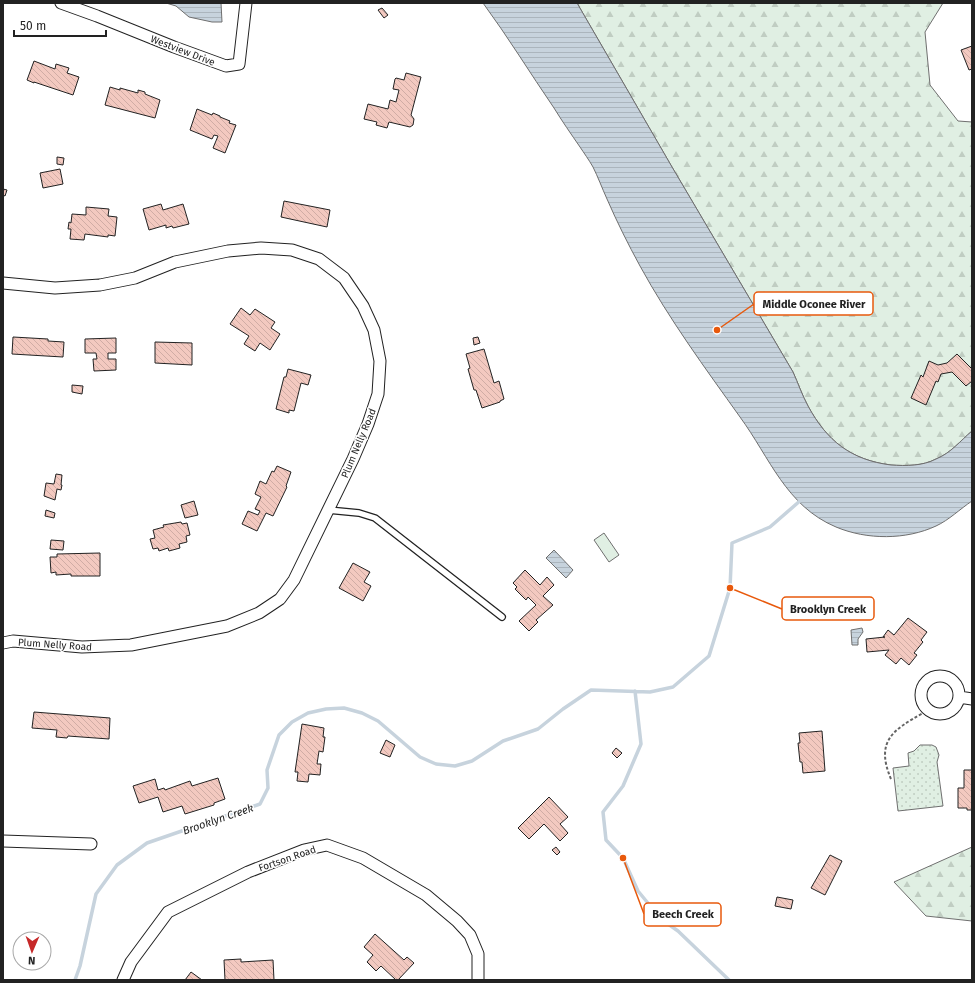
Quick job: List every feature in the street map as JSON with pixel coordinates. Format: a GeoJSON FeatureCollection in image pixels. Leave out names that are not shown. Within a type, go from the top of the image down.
{"type":"FeatureCollection","features":[{"type":"Feature","properties":{"kind":"street","name":"Westview Drive"},"geometry":{"type":"LineString","coordinates":[[61,3],[226,66],[239,64],[246,3]]}},
{"type":"Feature","properties":{"kind":"street","name":"Plum Nelly Road"},"geometry":{"type":"LineString","coordinates":[[3,283],[55,288],[100,285],[135,278],[175,262],[228,251],[261,248],[292,250],[319,260],[344,278],[363,306],[374,330],[380,361],[378,394],[368,424],[294,580],[280,599],[259,612],[227,626],[131,645],[82,647],[13,641],[3,643]]}},
{"type":"Feature","properties":{"kind":"street"},"geometry":{"type":"LineString","coordinates":[[959,697],[972,699]]}},
{"type":"Feature","properties":{"kind":"street"},"geometry":{"type":"LineString","coordinates":[[3,841],[91,844]]}},
{"type":"Feature","properties":{"kind":"street","name":"Fortson Road"},"geometry":{"type":"LineString","coordinates":[[123,980],[131,962],[168,912],[248,872],[304,850],[327,845],[363,858],[426,895],[457,920],[470,935],[478,954],[478,980]]}},
{"type":"Feature","properties":{"kind":"lane"},"geometry":{"type":"LineString","coordinates":[[328,510],[359,513],[375,518],[502,617]]}},
{"type":"Feature","properties":{"kind":"path"},"geometry":{"type":"LineString","coordinates":[[891,779],[884,756],[887,742],[898,729],[923,712]]}},
{"type":"Feature","properties":{"kind":"green space"},"geometry":{"type":"Polygon","coordinates":[[[577,3],[943,3],[925,32],[930,85],[958,121],[972,122],[972,431],[951,450],[926,463],[891,465],[864,459],[852,453],[832,439],[823,429],[808,406],[793,372],[577,3]]]}},
{"type":"Feature","properties":{"kind":"green space"},"geometry":{"type":"Polygon","coordinates":[[[604,533],[619,555],[609,562],[594,540],[604,533]]]}},
{"type":"Feature","properties":{"kind":"green space"},"geometry":{"type":"Polygon","coordinates":[[[920,745],[932,745],[936,747],[939,755],[937,762],[943,806],[898,811],[893,768],[909,766],[908,753],[914,751],[920,745]]]}},
{"type":"Feature","properties":{"kind":"green space"},"geometry":{"type":"Polygon","coordinates":[[[972,847],[972,921],[926,916],[894,882],[972,847]]]}},
{"type":"Feature","properties":{"kind":"shaded area"},"geometry":{"type":"Polygon","coordinates":[[[166,3],[221,3],[222,22],[212,22],[189,17],[176,6],[166,3]]]}},
{"type":"Feature","properties":{"kind":"shaded area"},"geometry":{"type":"Polygon","coordinates":[[[483,3],[577,3],[793,372],[808,406],[823,429],[832,439],[852,453],[864,459],[891,465],[914,465],[931,461],[951,450],[972,431],[972,501],[941,524],[912,534],[886,537],[860,534],[836,527],[819,518],[804,507],[780,480],[751,433],[663,305],[627,241],[591,164],[483,3]]]}},
{"type":"Feature","properties":{"kind":"shaded area"},"geometry":{"type":"Polygon","coordinates":[[[554,550],[573,570],[566,578],[546,558],[554,550]]]}},
{"type":"Feature","properties":{"kind":"shaded area"},"geometry":{"type":"Polygon","coordinates":[[[862,628],[863,632],[858,639],[858,645],[852,645],[851,630],[862,628]]]}},
{"type":"Feature","properties":{"kind":"building"},"geometry":{"type":"Polygon","coordinates":[[[382,8],[388,15],[384,18],[378,10],[382,8]]]}},
{"type":"Feature","properties":{"kind":"building"},"geometry":{"type":"Polygon","coordinates":[[[972,46],[972,69],[969,70],[961,50],[972,46]]]}},
{"type":"Feature","properties":{"kind":"building"},"geometry":{"type":"Polygon","coordinates":[[[34,61],[55,69],[56,64],[69,68],[67,73],[79,77],[73,95],[27,80],[34,61]]]}},
{"type":"Feature","properties":{"kind":"building"},"geometry":{"type":"Polygon","coordinates":[[[406,73],[421,77],[411,115],[414,119],[413,125],[410,127],[389,122],[387,128],[376,125],[377,122],[364,119],[368,104],[388,109],[390,100],[396,102],[399,90],[393,89],[395,79],[404,80],[406,73]]]}},
{"type":"Feature","properties":{"kind":"building"},"geometry":{"type":"Polygon","coordinates":[[[110,87],[138,93],[138,90],[160,100],[155,118],[105,105],[110,87]]]}},
{"type":"Feature","properties":{"kind":"building"},"geometry":{"type":"Polygon","coordinates":[[[197,109],[212,115],[213,113],[230,121],[229,123],[236,125],[225,153],[213,148],[218,136],[214,135],[212,139],[190,130],[197,109]]]}},
{"type":"Feature","properties":{"kind":"building"},"geometry":{"type":"Polygon","coordinates":[[[57,157],[64,158],[63,165],[57,164],[57,157]]]}},
{"type":"Feature","properties":{"kind":"building"},"geometry":{"type":"Polygon","coordinates":[[[60,169],[63,184],[43,188],[40,173],[60,169]]]}},
{"type":"Feature","properties":{"kind":"building"},"geometry":{"type":"Polygon","coordinates":[[[3,189],[7,190],[5,196],[3,195],[3,189]]]}},
{"type":"Feature","properties":{"kind":"building"},"geometry":{"type":"Polygon","coordinates":[[[284,201],[330,210],[327,227],[281,217],[284,201]]]}},
{"type":"Feature","properties":{"kind":"building"},"geometry":{"type":"Polygon","coordinates":[[[161,204],[163,210],[183,204],[189,224],[173,228],[172,226],[166,228],[166,225],[149,230],[143,209],[161,204]]]}},
{"type":"Feature","properties":{"kind":"building"},"geometry":{"type":"Polygon","coordinates":[[[86,207],[109,209],[108,216],[117,217],[115,236],[108,235],[108,237],[85,234],[84,240],[70,239],[71,229],[68,229],[69,222],[71,223],[72,214],[86,215],[86,207]]]}},
{"type":"Feature","properties":{"kind":"building"},"geometry":{"type":"Polygon","coordinates":[[[241,308],[250,315],[255,309],[275,322],[271,328],[280,334],[270,350],[260,343],[255,351],[244,344],[249,336],[230,324],[241,308]]]}},
{"type":"Feature","properties":{"kind":"building"},"geometry":{"type":"Polygon","coordinates":[[[13,337],[48,339],[48,341],[64,342],[63,357],[12,354],[13,337]]]}},
{"type":"Feature","properties":{"kind":"building"},"geometry":{"type":"Polygon","coordinates":[[[478,337],[480,343],[474,345],[473,338],[478,337]]]}},
{"type":"Feature","properties":{"kind":"building"},"geometry":{"type":"Polygon","coordinates":[[[116,338],[116,353],[108,353],[108,359],[116,359],[116,370],[94,371],[93,359],[97,359],[96,353],[85,353],[85,339],[116,338]]]}},
{"type":"Feature","properties":{"kind":"building"},"geometry":{"type":"Polygon","coordinates":[[[155,342],[192,343],[192,365],[155,363],[155,342]]]}},
{"type":"Feature","properties":{"kind":"building"},"geometry":{"type":"Polygon","coordinates":[[[484,349],[494,383],[499,381],[504,399],[500,402],[482,408],[476,390],[474,390],[468,369],[470,368],[466,354],[484,349]]]}},
{"type":"Feature","properties":{"kind":"building"},"geometry":{"type":"Polygon","coordinates":[[[957,354],[972,369],[972,381],[966,386],[952,372],[941,374],[938,382],[936,381],[926,405],[911,398],[921,375],[923,377],[929,361],[938,365],[947,363],[957,354]]]}},
{"type":"Feature","properties":{"kind":"building"},"geometry":{"type":"Polygon","coordinates":[[[288,369],[311,375],[308,385],[301,383],[294,411],[289,410],[289,413],[276,409],[284,377],[286,377],[288,369]]]}},
{"type":"Feature","properties":{"kind":"building"},"geometry":{"type":"Polygon","coordinates":[[[72,385],[83,386],[82,394],[72,392],[72,385]]]}},
{"type":"Feature","properties":{"kind":"building"},"geometry":{"type":"Polygon","coordinates":[[[277,466],[291,472],[286,486],[287,487],[273,516],[266,513],[257,531],[242,524],[248,511],[258,515],[260,511],[255,509],[261,497],[255,494],[260,481],[266,484],[272,471],[274,472],[277,466]]]}},
{"type":"Feature","properties":{"kind":"building"},"geometry":{"type":"Polygon","coordinates":[[[56,474],[62,475],[62,485],[61,490],[57,489],[55,500],[44,496],[46,483],[54,484],[56,474]]]}},
{"type":"Feature","properties":{"kind":"building"},"geometry":{"type":"Polygon","coordinates":[[[194,501],[198,515],[185,518],[181,505],[194,501]]]}},
{"type":"Feature","properties":{"kind":"building"},"geometry":{"type":"Polygon","coordinates":[[[46,510],[55,513],[54,518],[45,516],[46,510]]]}},
{"type":"Feature","properties":{"kind":"building"},"geometry":{"type":"Polygon","coordinates":[[[181,522],[182,524],[187,523],[190,535],[186,536],[187,542],[179,544],[180,548],[169,551],[168,548],[159,551],[158,548],[153,549],[150,539],[155,538],[153,530],[164,527],[163,525],[181,522]]]}},
{"type":"Feature","properties":{"kind":"building"},"geometry":{"type":"Polygon","coordinates":[[[51,540],[64,541],[63,550],[50,549],[51,540]]]}},
{"type":"Feature","properties":{"kind":"building"},"geometry":{"type":"Polygon","coordinates":[[[100,553],[100,576],[71,576],[71,574],[56,575],[56,572],[51,573],[50,557],[57,557],[57,554],[100,553]]]}},
{"type":"Feature","properties":{"kind":"building"},"geometry":{"type":"Polygon","coordinates":[[[353,563],[370,572],[364,582],[371,586],[363,601],[339,588],[353,563]]]}},
{"type":"Feature","properties":{"kind":"building"},"geometry":{"type":"Polygon","coordinates":[[[525,570],[540,585],[547,577],[554,585],[543,596],[553,605],[536,620],[538,622],[529,631],[519,621],[536,605],[528,597],[526,600],[515,589],[517,587],[513,583],[525,570]]]}},
{"type":"Feature","properties":{"kind":"building"},"geometry":{"type":"Polygon","coordinates":[[[908,618],[927,632],[921,640],[923,642],[914,653],[917,655],[909,665],[901,658],[896,664],[885,655],[889,650],[867,652],[866,639],[885,637],[883,637],[888,630],[894,635],[908,618]]]}},
{"type":"Feature","properties":{"kind":"building"},"geometry":{"type":"Polygon","coordinates":[[[34,712],[110,718],[109,739],[68,736],[67,738],[56,737],[57,730],[32,728],[34,712]]]}},
{"type":"Feature","properties":{"kind":"building"},"geometry":{"type":"Polygon","coordinates":[[[302,724],[324,728],[323,737],[325,737],[323,752],[319,751],[317,764],[321,764],[320,775],[309,774],[308,782],[297,781],[298,772],[295,772],[302,724]]]}},
{"type":"Feature","properties":{"kind":"building"},"geometry":{"type":"Polygon","coordinates":[[[822,731],[825,771],[803,773],[798,743],[800,743],[799,733],[822,731]]]}},
{"type":"Feature","properties":{"kind":"building"},"geometry":{"type":"Polygon","coordinates":[[[386,740],[395,745],[390,757],[380,753],[386,740]]]}},
{"type":"Feature","properties":{"kind":"building"},"geometry":{"type":"Polygon","coordinates":[[[616,748],[622,753],[617,758],[612,753],[616,748]]]}},
{"type":"Feature","properties":{"kind":"building"},"geometry":{"type":"Polygon","coordinates":[[[964,770],[972,770],[972,810],[967,810],[967,808],[958,808],[958,788],[964,788],[964,770]]]}},
{"type":"Feature","properties":{"kind":"building"},"geometry":{"type":"Polygon","coordinates":[[[218,778],[225,799],[214,803],[214,805],[185,814],[182,806],[163,812],[158,797],[139,803],[133,786],[155,779],[158,790],[164,788],[165,790],[190,781],[192,786],[218,778]]]}},
{"type":"Feature","properties":{"kind":"building"},"geometry":{"type":"Polygon","coordinates":[[[549,797],[568,817],[560,824],[568,833],[560,841],[544,824],[529,839],[518,828],[549,797]]]}},
{"type":"Feature","properties":{"kind":"building"},"geometry":{"type":"Polygon","coordinates":[[[556,847],[560,852],[557,855],[552,850],[556,847]]]}},
{"type":"Feature","properties":{"kind":"building"},"geometry":{"type":"Polygon","coordinates":[[[830,855],[842,861],[825,895],[811,888],[830,855]]]}},
{"type":"Feature","properties":{"kind":"building"},"geometry":{"type":"Polygon","coordinates":[[[777,897],[793,900],[791,909],[775,906],[777,897]]]}},
{"type":"Feature","properties":{"kind":"building"},"geometry":{"type":"Polygon","coordinates":[[[375,934],[404,960],[407,957],[414,963],[398,980],[396,980],[381,966],[376,971],[367,962],[373,955],[364,947],[375,934]]]}},
{"type":"Feature","properties":{"kind":"building"},"geometry":{"type":"Polygon","coordinates":[[[241,959],[241,962],[273,960],[274,980],[225,980],[224,960],[241,959]]]}},
{"type":"Feature","properties":{"kind":"building"},"geometry":{"type":"Polygon","coordinates":[[[191,972],[202,980],[185,980],[191,972]]]}},
{"type":"Feature","properties":{"kind":"waterway","name":"Brooklyn Creek"},"geometry":{"type":"LineString","coordinates":[[75,980],[80,966],[96,894],[117,865],[147,843],[260,804],[268,788],[267,770],[279,735],[292,722],[308,713],[326,709],[344,708],[362,713],[378,721],[420,757],[436,764],[455,766],[472,761],[503,741],[538,729],[563,709],[591,690],[650,692],[673,687],[709,656],[730,588],[732,543],[770,527],[801,500]]}},
{"type":"Feature","properties":{"kind":"waterway"},"geometry":{"type":"LineString","coordinates":[[635,691],[641,744],[623,786],[603,812],[606,840],[623,858],[638,891],[661,919],[678,931],[729,980]]}},
{"type":"Feature","properties":{"kind":"place","name":"Middle Oconee River"},"geometry":{"type":"Point","coordinates":[717,330]}},
{"type":"Feature","properties":{"kind":"place","name":"Brooklyn Creek"},"geometry":{"type":"Point","coordinates":[730,588]}},
{"type":"Feature","properties":{"kind":"place","name":"Beech Creek"},"geometry":{"type":"Point","coordinates":[623,858]}}]}
